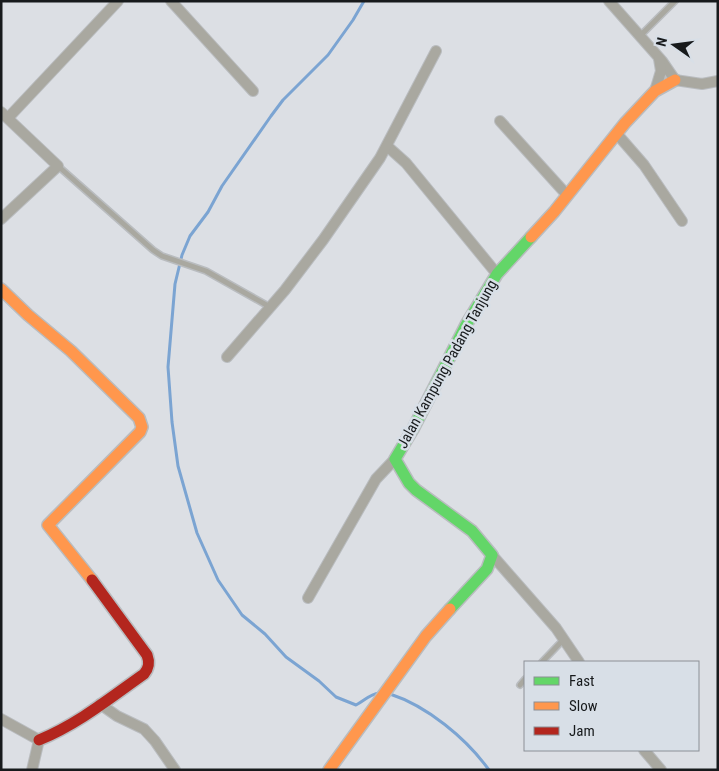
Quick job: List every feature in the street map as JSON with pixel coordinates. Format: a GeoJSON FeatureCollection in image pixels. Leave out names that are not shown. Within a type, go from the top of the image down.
{"type":"FeatureCollection","features":[{"type":"Feature","properties":{"kind":"street"},"geometry":{"type":"LineString","coordinates":[[1,219],[58,166],[5,115],[118,1]]}},
{"type":"Feature","properties":{"kind":"street"},"geometry":{"type":"LineString","coordinates":[[171,1],[252,91]]}},
{"type":"Feature","properties":{"kind":"street"},"geometry":{"type":"LineString","coordinates":[[610,1],[675,80],[702,84],[718,81]]}},
{"type":"Feature","properties":{"kind":"street"},"geometry":{"type":"LineString","coordinates":[[227,357],[285,290],[323,240],[387,146],[436,51]]}},
{"type":"Feature","properties":{"kind":"street"},"geometry":{"type":"LineString","coordinates":[[655,91],[661,71],[659,59]]}},
{"type":"Feature","properties":{"kind":"street","name":"Jalan Kampung Padang Tanjung"},"geometry":{"type":"LineString","coordinates":[[492,555],[472,531],[416,490],[409,483],[395,459],[413,429],[470,318],[497,274],[554,212],[617,134],[655,91],[675,80]]}},
{"type":"Feature","properties":{"kind":"street"},"geometry":{"type":"LineString","coordinates":[[500,121],[567,195]]}},
{"type":"Feature","properties":{"kind":"street"},"geometry":{"type":"LineString","coordinates":[[617,134],[644,165],[682,221]]}},
{"type":"Feature","properties":{"kind":"street"},"geometry":{"type":"LineString","coordinates":[[387,146],[406,163],[497,274]]}},
{"type":"Feature","properties":{"kind":"street"},"geometry":{"type":"LineString","coordinates":[[1,289],[70,352],[141,422],[140,432],[48,526],[102,592],[147,654],[150,662],[149,668],[144,674],[63,729],[39,740]]}},
{"type":"Feature","properties":{"kind":"street"},"geometry":{"type":"LineString","coordinates":[[308,598],[376,479],[395,459]]}},
{"type":"Feature","properties":{"kind":"street"},"geometry":{"type":"LineString","coordinates":[[330,770],[426,636],[487,569],[492,555],[564,639],[578,661]]}},
{"type":"Feature","properties":{"kind":"street"},"geometry":{"type":"LineString","coordinates":[[100,704],[117,716],[144,729],[175,770]]}},
{"type":"Feature","properties":{"kind":"street"},"geometry":{"type":"LineString","coordinates":[[1,719],[39,740]]}},
{"type":"Feature","properties":{"kind":"street"},"geometry":{"type":"LineString","coordinates":[[32,770],[39,740]]}},
{"type":"Feature","properties":{"kind":"street"},"geometry":{"type":"LineString","coordinates":[[645,751],[661,770]]}},
{"type":"Feature","properties":{"kind":"lane"},"geometry":{"type":"LineString","coordinates":[[640,36],[675,1]]}},
{"type":"Feature","properties":{"kind":"lane"},"geometry":{"type":"LineString","coordinates":[[58,166],[152,250],[162,256],[206,271],[270,307]]}},
{"type":"Feature","properties":{"kind":"lane"},"geometry":{"type":"LineString","coordinates":[[543,661],[564,639]]}},
{"type":"Feature","properties":{"kind":"lane"},"geometry":{"type":"LineString","coordinates":[[520,685],[524,680]]}},
{"type":"Feature","properties":{"kind":"waterway"},"geometry":{"type":"LineString","coordinates":[[364,1],[328,55],[283,100],[271,116],[190,236],[182,255],[175,284],[168,367],[172,422],[178,466],[197,533],[218,580],[242,615],[265,634],[286,657],[319,681],[336,697],[356,705],[370,696],[379,693]]}},
{"type":"Feature","properties":{"kind":"waterway"},"geometry":{"type":"LineString","coordinates":[[390,694],[418,706],[445,724],[469,746],[489,770]]}},
{"type":"Feature","properties":{"kind":"traffic: fast"},"geometry":{"type":"LineString","coordinates":[[450,609],[487,569],[492,555],[472,531],[416,490],[409,483],[395,459],[413,429],[466,325],[497,274],[531,237]]}},
{"type":"Feature","properties":{"kind":"traffic: slow"},"geometry":{"type":"LineString","coordinates":[[531,237],[554,212],[625,123],[655,91],[675,80]]}},
{"type":"Feature","properties":{"kind":"traffic: slow"},"geometry":{"type":"LineString","coordinates":[[1,289],[28,315],[71,351],[139,418],[142,427],[140,432],[48,525],[92,580]]}},
{"type":"Feature","properties":{"kind":"traffic: slow"},"geometry":{"type":"LineString","coordinates":[[329,770],[426,636],[450,609]]}},
{"type":"Feature","properties":{"kind":"traffic: jam"},"geometry":{"type":"LineString","coordinates":[[39,740],[53,734],[93,710],[144,674],[148,667],[147,655],[92,580]]}}]}
